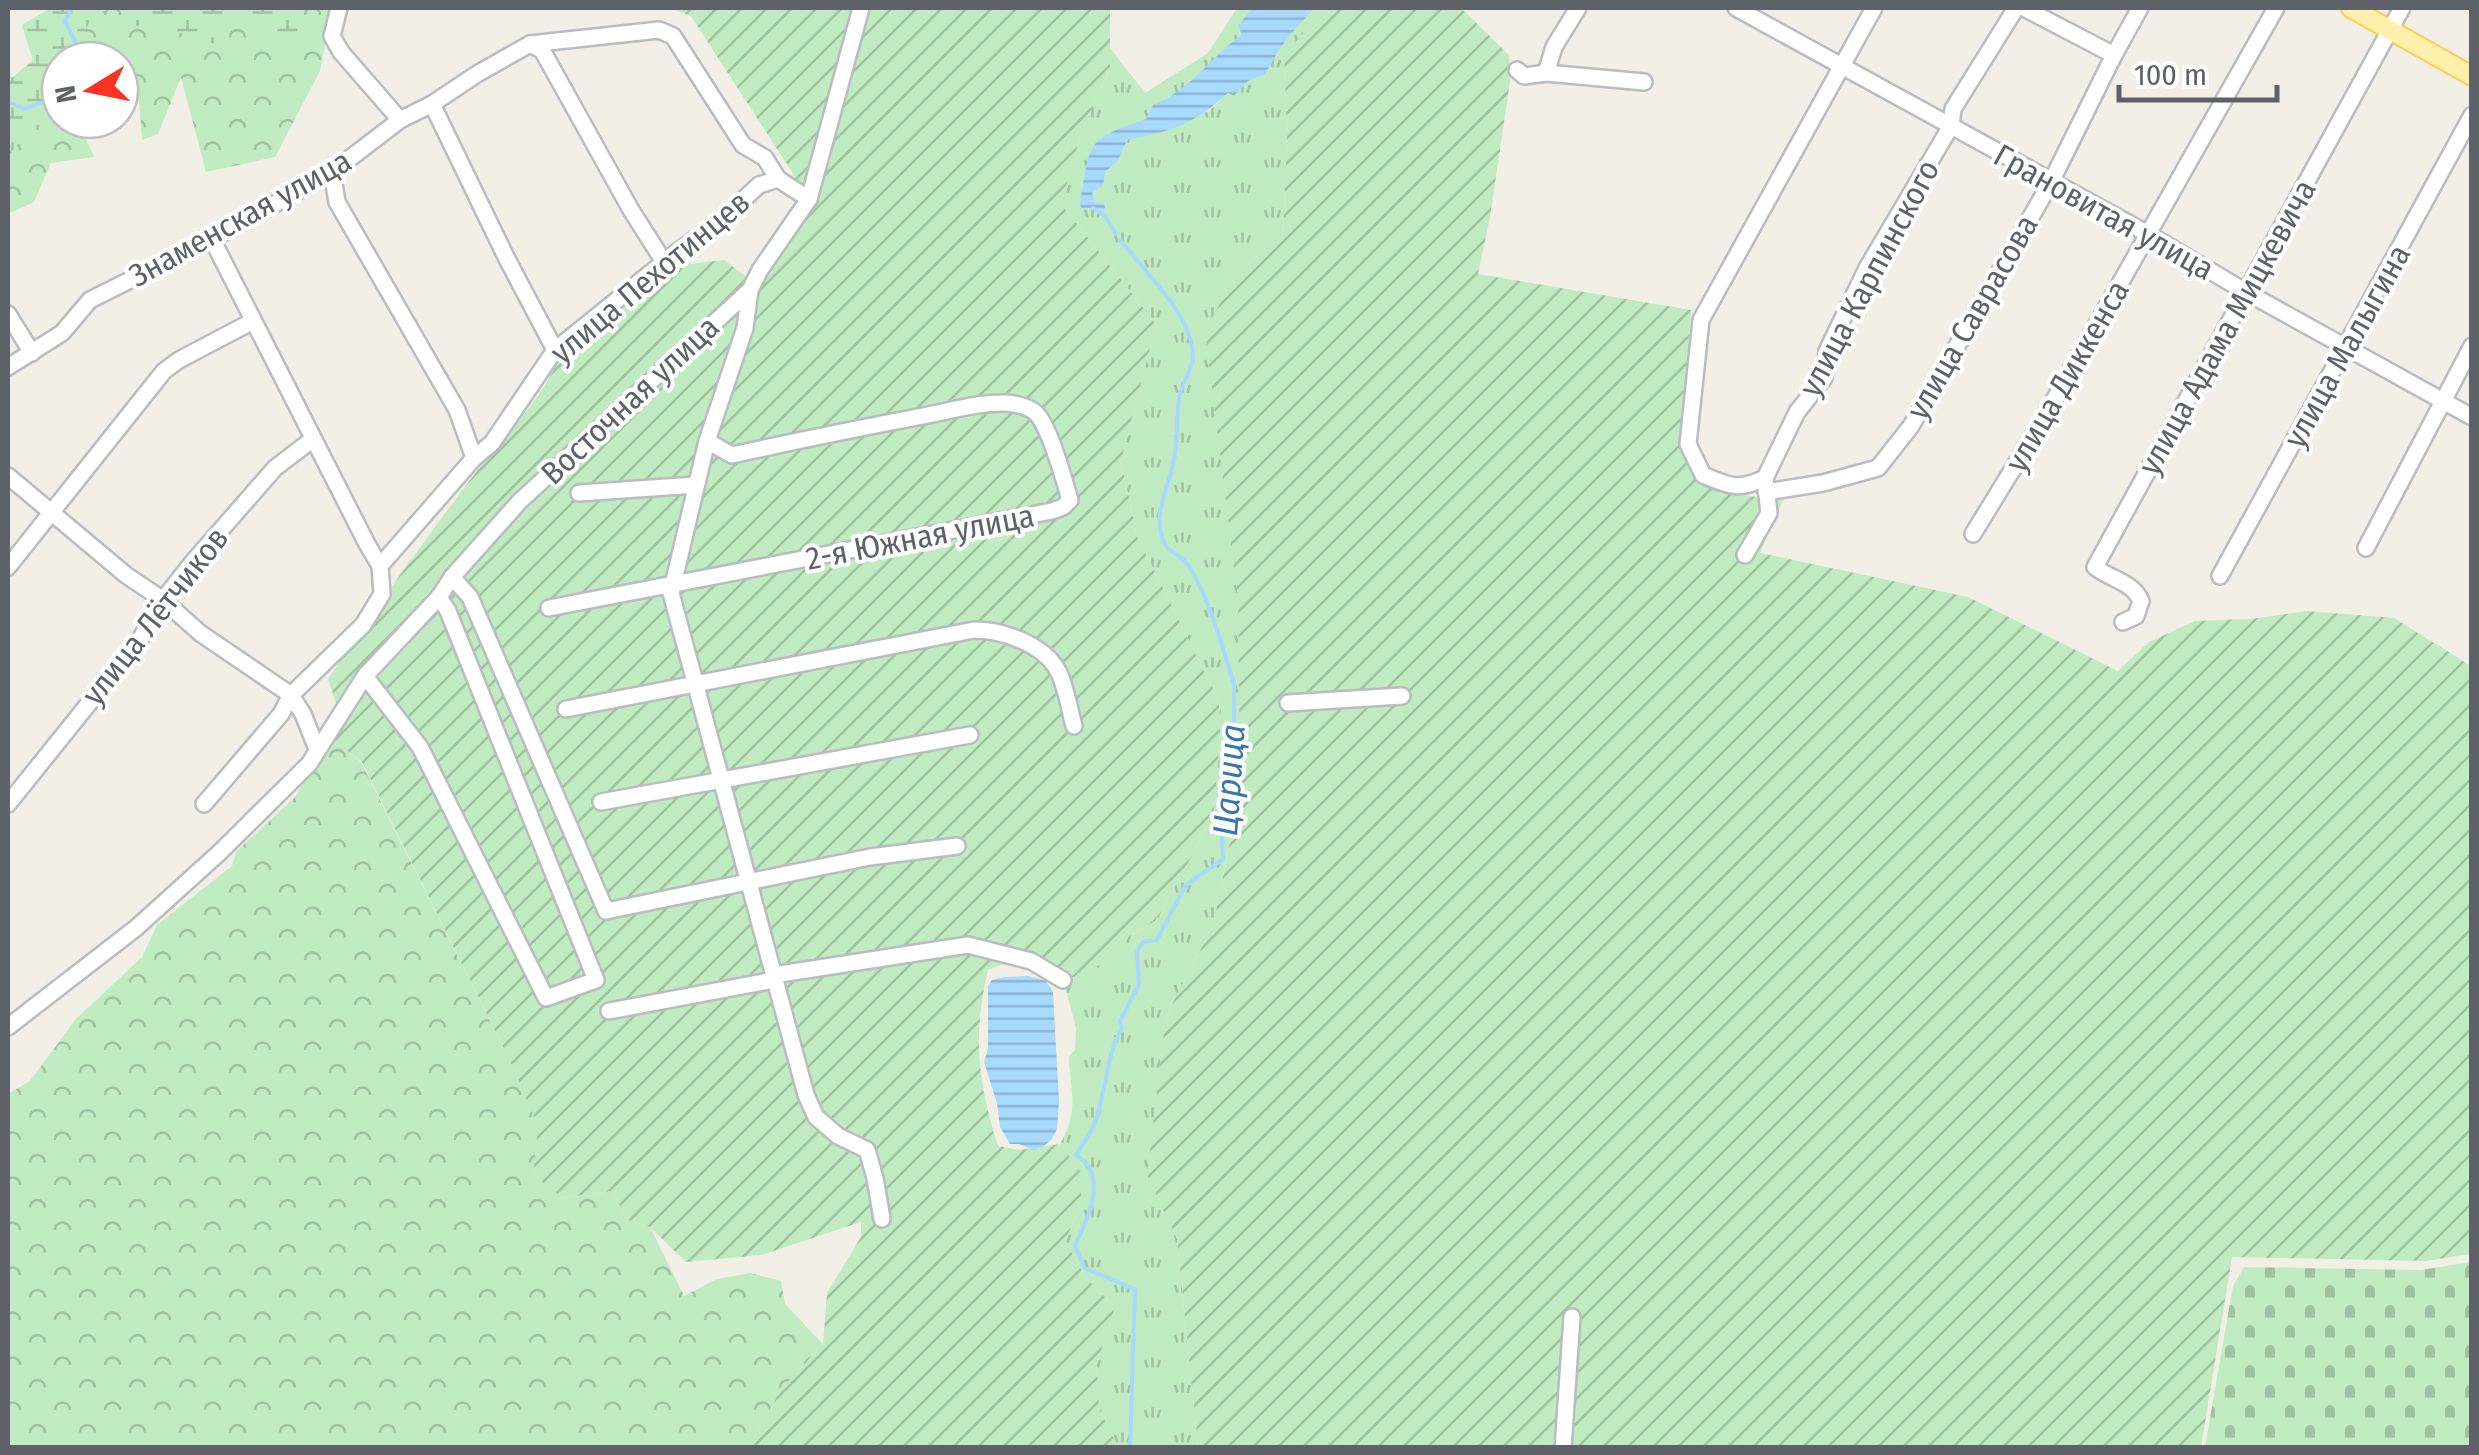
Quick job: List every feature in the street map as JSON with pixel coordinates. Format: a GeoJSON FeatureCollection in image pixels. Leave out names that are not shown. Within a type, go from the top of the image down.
{"type":"FeatureCollection","features":[{"type":"Feature","properties":{"kind":"main road"},"geometry":{"type":"LineString","coordinates":[[2352,8],[2472,76]]}},
{"type":"Feature","properties":{"kind":"street"},"geometry":{"type":"LineString","coordinates":[[339,8],[332,36],[400,120]]}},
{"type":"Feature","properties":{"kind":"street","name":"Восточная улица"},"geometry":{"type":"LineString","coordinates":[[8,1026],[136,928],[309,764],[366,676],[520,501],[750,290],[810,199],[861,8]]}},
{"type":"Feature","properties":{"kind":"street"},"geometry":{"type":"LineString","coordinates":[[1546,74],[1554,47],[1578,8]]}},
{"type":"Feature","properties":{"kind":"street","name":"Грановитая улица"},"geometry":{"type":"LineString","coordinates":[[1736,8],[2472,417]]}},
{"type":"Feature","properties":{"kind":"street"},"geometry":{"type":"LineString","coordinates":[[1842,66],[1874,8]]}},
{"type":"Feature","properties":{"kind":"street"},"geometry":{"type":"LineString","coordinates":[[2020,8],[2114,55]]}},
{"type":"Feature","properties":{"kind":"street","name":"улица Карпинского"},"geometry":{"type":"LineString","coordinates":[[1746,555],[1769,514],[1766,485],[1797,412],[1824,378],[1826,351],[1867,268],[1951,126],[1953,109],[2020,8]]}},
{"type":"Feature","properties":{"kind":"street","name":"улица Саврасова"},"geometry":{"type":"LineString","coordinates":[[1842,66],[1701,320],[1688,444],[1703,476],[1726,485],[1823,483],[1878,468],[1911,426],[2050,182],[2140,8]]}},
{"type":"Feature","properties":{"kind":"street","name":"улица Диккенса"},"geometry":{"type":"LineString","coordinates":[[1973,534],[2041,423],[2276,8]]}},
{"type":"Feature","properties":{"kind":"street","name":"улица Адама Мицкевича"},"geometry":{"type":"LineString","coordinates":[[2123,622],[2136,616],[2141,600],[2136,590],[2095,567],[2402,8]]}},
{"type":"Feature","properties":{"kind":"street"},"geometry":{"type":"LineString","coordinates":[[530,44],[659,30],[673,36],[743,145],[765,158],[778,179],[810,199]]}},
{"type":"Feature","properties":{"kind":"street"},"geometry":{"type":"LineString","coordinates":[[530,44],[542,50],[664,262]]}},
{"type":"Feature","properties":{"kind":"street","name":"Знаменская улица"},"geometry":{"type":"LineString","coordinates":[[8,367],[62,334],[90,300],[212,240],[332,172],[400,120],[530,44]]}},
{"type":"Feature","properties":{"kind":"street"},"geometry":{"type":"LineString","coordinates":[[1518,70],[1524,76],[1546,74],[1644,82]]}},
{"type":"Feature","properties":{"kind":"street"},"geometry":{"type":"LineString","coordinates":[[432,104],[555,350]]}},
{"type":"Feature","properties":{"kind":"street","name":"улица Малыгина"},"geometry":{"type":"LineString","coordinates":[[2220,576],[2472,115]]}},
{"type":"Feature","properties":{"kind":"street"},"geometry":{"type":"LineString","coordinates":[[332,172],[337,202],[457,410],[474,458]]}},
{"type":"Feature","properties":{"kind":"street","name":"улица Пехотинцев"},"geometry":{"type":"LineString","coordinates":[[204,804],[292,696],[363,625],[382,594],[380,566],[474,458],[492,443],[555,350],[727,215],[759,184],[778,179]]}},
{"type":"Feature","properties":{"kind":"street"},"geometry":{"type":"LineString","coordinates":[[212,240],[380,566]]}},
{"type":"Feature","properties":{"kind":"street"},"geometry":{"type":"LineString","coordinates":[[750,290],[745,328],[707,441],[671,593],[806,1095],[816,1118],[838,1136],[867,1150],[882,1219]]}},
{"type":"Feature","properties":{"kind":"street"},"geometry":{"type":"LineString","coordinates":[[8,314],[32,353]]}},
{"type":"Feature","properties":{"kind":"street"},"geometry":{"type":"LineString","coordinates":[[8,568],[164,371],[253,321]]}},
{"type":"Feature","properties":{"kind":"street"},"geometry":{"type":"LineString","coordinates":[[2366,548],[2472,346]]}},
{"type":"Feature","properties":{"kind":"street","name":"2-я Южная улица"},"geometry":{"type":"LineString","coordinates":[[672,586],[1063,507],[1070,500],[1042,422],[1035,412],[1007,403],[856,428],[732,455],[707,441]]}},
{"type":"Feature","properties":{"kind":"street","name":"улица Лётчиков"},"geometry":{"type":"LineString","coordinates":[[8,804],[139,641],[163,600],[275,468],[313,439]]}},
{"type":"Feature","properties":{"kind":"street"},"geometry":{"type":"LineString","coordinates":[[8,476],[126,576],[292,696],[317,749]]}},
{"type":"Feature","properties":{"kind":"street"},"geometry":{"type":"LineString","coordinates":[[579,493],[696,485]]}},
{"type":"Feature","properties":{"kind":"street"},"geometry":{"type":"LineString","coordinates":[[452,577],[470,597],[606,911],[870,857],[957,846]]}},
{"type":"Feature","properties":{"kind":"street"},"geometry":{"type":"LineString","coordinates":[[549,608],[672,586]]}},
{"type":"Feature","properties":{"kind":"street"},"geometry":{"type":"LineString","coordinates":[[366,676],[420,748],[546,998],[596,980],[448,611],[438,597]]}},
{"type":"Feature","properties":{"kind":"street"},"geometry":{"type":"LineString","coordinates":[[566,710],[974,630],[995,630],[1045,654],[1058,671],[1074,726]]}},
{"type":"Feature","properties":{"kind":"street"},"geometry":{"type":"LineString","coordinates":[[1288,704],[1402,696]]}},
{"type":"Feature","properties":{"kind":"street"},"geometry":{"type":"LineString","coordinates":[[601,802],[970,736]]}},
{"type":"Feature","properties":{"kind":"street"},"geometry":{"type":"LineString","coordinates":[[609,1010],[774,980],[780,974],[968,945],[1030,961],[1063,980]]}},
{"type":"Feature","properties":{"kind":"street"},"geometry":{"type":"LineString","coordinates":[[1562,1448],[1572,1317]]}},
{"type":"Feature","properties":{"kind":"green space"},"geometry":{"type":"Polygon","coordinates":[[[51,8],[332,8],[320,71],[275,157],[206,172],[181,77],[158,134],[142,140],[140,40],[40,40],[40,140],[86,140],[94,157],[51,163],[34,202],[8,214],[8,73],[12,78],[33,60],[22,25],[51,8]]]}},
{"type":"Feature","properties":{"kind":"green space"},"geometry":{"type":"Polygon","coordinates":[[[51,8],[110,8],[89,23],[82,40],[40,40],[40,130],[29,130],[8,156],[8,73],[12,78],[33,60],[22,25],[51,8]]]}},
{"type":"Feature","properties":{"kind":"green space"},"geometry":{"type":"Polygon","coordinates":[[[122,8],[238,8],[217,22],[221,46],[160,27],[136,26],[122,8]]]}},
{"type":"Feature","properties":{"kind":"green space"},"geometry":{"type":"Polygon","coordinates":[[[246,8],[295,8],[308,34],[295,47],[260,32],[246,8]]]}},
{"type":"Feature","properties":{"kind":"green space"},"geometry":{"type":"Polygon","coordinates":[[[669,8],[1110,8],[1110,68],[1082,130],[1061,204],[1156,324],[1121,461],[1137,536],[1219,701],[1215,801],[1195,851],[1155,921],[1129,936],[1115,958],[1069,979],[1008,962],[988,970],[980,1016],[979,1059],[998,1146],[1020,1150],[1060,1144],[1081,1172],[1081,1204],[1065,1241],[1086,1278],[1115,1307],[1097,1364],[1099,1409],[1118,1447],[750,1447],[780,1391],[823,1344],[827,1293],[861,1237],[861,1222],[761,1255],[686,1262],[650,1227],[628,1220],[612,1191],[562,1198],[533,1174],[538,1127],[511,1063],[362,762],[331,739],[337,706],[328,679],[486,459],[532,405],[557,361],[672,266],[724,260],[756,284],[803,209],[794,175],[691,16],[669,8]]]}},
{"type":"Feature","properties":{"kind":"green space"},"geometry":{"type":"Polygon","coordinates":[[[1237,8],[1252,8],[1241,35],[1190,84],[1153,105],[1146,119],[1083,185],[1080,203],[1082,208],[1105,210],[1095,203],[1091,193],[1103,186],[1106,171],[1117,162],[1128,139],[1209,111],[1228,93],[1234,96],[1248,81],[1265,75],[1300,23],[1315,8],[1324,8],[1284,57],[1287,137],[1283,237],[1236,272],[1240,794],[1213,926],[1166,1016],[1148,1174],[1177,1239],[1198,1447],[1118,1447],[1099,1409],[1097,1364],[1115,1307],[1086,1278],[1065,1241],[1081,1204],[1060,1144],[1072,1111],[1069,1056],[1075,1050],[1076,1028],[1066,990],[1069,979],[1114,958],[1129,936],[1155,921],[1195,851],[1215,801],[1219,701],[1137,536],[1121,461],[1156,324],[1061,204],[1082,130],[1110,68],[1110,48],[1145,93],[1208,53],[1237,8]]]}},
{"type":"Feature","properties":{"kind":"green space"},"geometry":{"type":"Polygon","coordinates":[[[1324,8],[1461,8],[1509,55],[1510,81],[1478,274],[1691,310],[1681,441],[1698,483],[1732,494],[1783,500],[1760,553],[1968,597],[2118,671],[2149,642],[2195,621],[2308,611],[2394,618],[2471,666],[2471,1254],[2426,1261],[2232,1257],[2201,1447],[1198,1447],[1177,1239],[1147,1175],[1166,1016],[1213,926],[1240,794],[1238,600],[1205,332],[1236,272],[1283,237],[1287,137],[1284,56],[1324,8]]]}},
{"type":"Feature","properties":{"kind":"green space"},"geometry":{"type":"Polygon","coordinates":[[[331,739],[361,762],[511,1063],[539,1127],[533,1174],[562,1198],[612,1191],[628,1220],[650,1227],[684,1296],[717,1279],[750,1273],[781,1281],[785,1304],[823,1344],[780,1391],[750,1447],[8,1447],[8,1094],[30,1081],[76,1019],[142,957],[157,925],[232,866],[236,852],[295,797],[331,739]]]}},
{"type":"Feature","properties":{"kind":"green space"},"geometry":{"type":"Polygon","coordinates":[[[2471,1262],[2471,1447],[2205,1447],[2233,1286],[2244,1267],[2421,1270],[2471,1262]]]}},
{"type":"Feature","properties":{"kind":"water"},"geometry":{"type":"Polygon","coordinates":[[[1252,8],[1315,8],[1287,39],[1265,75],[1248,81],[1234,96],[1228,93],[1182,125],[1128,139],[1117,162],[1106,171],[1103,186],[1092,193],[1095,203],[1104,204],[1106,210],[1081,208],[1086,167],[1094,146],[1111,132],[1146,119],[1153,105],[1190,82],[1241,35],[1239,25],[1252,8]]]}},
{"type":"Feature","properties":{"kind":"water"},"geometry":{"type":"Polygon","coordinates":[[[1029,976],[1046,981],[1053,992],[1059,1102],[1057,1129],[1052,1139],[1034,1150],[1010,1144],[1000,1127],[984,1062],[988,1049],[988,986],[992,980],[1029,976]]]}},
{"type":"Feature","properties":{"kind":"waterway"},"geometry":{"type":"LineString","coordinates":[[72,8],[65,21],[74,40]]}},
{"type":"Feature","properties":{"kind":"waterway"},"geometry":{"type":"LineString","coordinates":[[8,102],[25,109],[40,103]]}},
{"type":"Feature","properties":{"kind":"waterway","name":"Царица"},"geometry":{"type":"LineString","coordinates":[[1093,208],[1105,216],[1116,234]]}},
{"type":"Feature","properties":{"kind":"waterway","name":"Царица"},"geometry":{"type":"LineString","coordinates":[[1120,240],[1168,297],[1188,331],[1192,363],[1179,399],[1175,452],[1160,528],[1164,543],[1186,562],[1197,581],[1234,683],[1230,798],[1221,825],[1223,859],[1185,886],[1157,940],[1143,942],[1137,952],[1139,985],[1120,1021],[1122,1028],[1113,1048],[1096,1120],[1076,1155],[1088,1166],[1094,1185],[1091,1206],[1075,1245],[1084,1268],[1135,1289],[1130,1448]]}}]}
